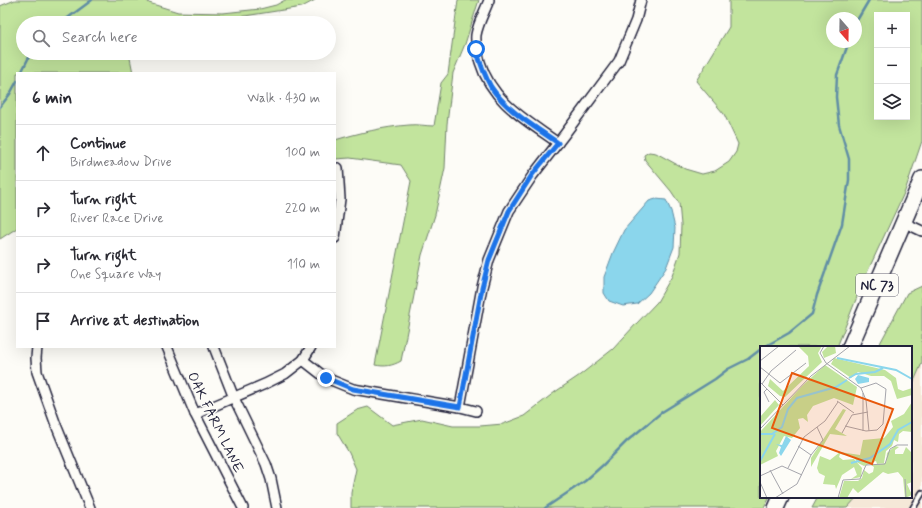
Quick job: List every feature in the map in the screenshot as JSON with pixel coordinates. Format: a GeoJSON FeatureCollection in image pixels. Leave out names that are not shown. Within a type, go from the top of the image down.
{"type":"FeatureCollection","features":[{"type":"Feature","properties":{"kind":"main road","name":"NC 73"},"geometry":{"type":"LineString","coordinates":[[850,346],[922,179]]}},
{"type":"Feature","properties":{"kind":"main road"},"geometry":{"type":"LineString","coordinates":[[776,508],[781,498]]}},
{"type":"Feature","properties":{"kind":"street"},"geometry":{"type":"LineString","coordinates":[[489,0],[476,35],[476,49],[491,87],[507,106],[558,143]]}},
{"type":"Feature","properties":{"kind":"street"},"geometry":{"type":"LineString","coordinates":[[460,407],[482,288],[489,260],[509,211],[532,175],[558,143],[619,61],[636,20],[641,0]]}},
{"type":"Feature","properties":{"kind":"street"},"geometry":{"type":"LineString","coordinates":[[336,232],[340,199],[338,168]]}},
{"type":"Feature","properties":{"kind":"street"},"geometry":{"type":"LineString","coordinates":[[903,222],[922,231]]}},
{"type":"Feature","properties":{"kind":"street"},"geometry":{"type":"LineString","coordinates":[[37,348],[37,372],[56,425],[90,508]]}},
{"type":"Feature","properties":{"kind":"street","name":"OAK FARM LANE"},"geometry":{"type":"LineString","coordinates":[[167,348],[195,414],[243,508]]}},
{"type":"Feature","properties":{"kind":"street","name":"OAK FARM LANE"},"geometry":{"type":"LineString","coordinates":[[214,348],[234,398],[266,464],[271,479],[277,508]]}},
{"type":"Feature","properties":{"kind":"street"},"geometry":{"type":"LineString","coordinates":[[195,414],[234,398],[285,374],[303,360],[310,348]]}},
{"type":"Feature","properties":{"kind":"street"},"geometry":{"type":"LineString","coordinates":[[303,360],[326,378],[353,389],[476,411]]}},
{"type":"Feature","properties":{"kind":"lane"},"geometry":{"type":"LineString","coordinates":[[913,508],[922,493]]}},
{"type":"Feature","properties":{"kind":"shaded area"},"geometry":{"type":"Polygon","coordinates":[[[922,363],[922,508],[847,508],[856,498],[912,498],[912,386],[922,363]]]}},
{"type":"Feature","properties":{"kind":"green space"},"geometry":{"type":"Polygon","coordinates":[[[15,0],[146,0],[149,3],[178,12],[223,13],[260,9],[276,5],[285,0],[315,0],[302,7],[245,16],[16,16],[16,60],[130,60],[133,72],[16,72],[16,229],[0,239],[0,6],[15,0]]]}},
{"type":"Feature","properties":{"kind":"green space"},"geometry":{"type":"Polygon","coordinates":[[[458,0],[479,0],[465,44],[453,73],[447,124],[445,168],[435,215],[422,255],[401,361],[388,366],[375,365],[411,181],[401,165],[350,158],[336,159],[336,140],[390,127],[412,125],[434,126],[441,83],[448,74],[458,0]]]}},
{"type":"Feature","properties":{"kind":"green space"},"geometry":{"type":"Polygon","coordinates":[[[729,0],[922,0],[922,141],[905,191],[865,277],[837,346],[760,346],[760,498],[769,498],[764,508],[351,508],[351,493],[356,469],[349,453],[337,433],[337,423],[357,410],[368,407],[392,425],[422,419],[453,426],[503,424],[524,416],[613,349],[657,302],[672,276],[680,253],[681,225],[679,203],[645,160],[644,155],[649,152],[656,153],[685,169],[702,174],[715,171],[729,162],[736,152],[738,144],[724,114],[696,81],[729,27],[729,0]]]}},
{"type":"Feature","properties":{"kind":"green space"},"geometry":{"type":"Polygon","coordinates":[[[922,286],[922,363],[912,386],[912,346],[879,346],[907,293],[922,286]]]}},
{"type":"Feature","properties":{"kind":"green space"},"geometry":{"type":"Polygon","coordinates":[[[817,498],[856,498],[847,508],[812,508],[817,498]]]}},
{"type":"Feature","properties":{"kind":"water"},"geometry":{"type":"Polygon","coordinates":[[[656,199],[666,200],[671,211],[675,228],[674,247],[666,268],[649,293],[637,304],[623,306],[609,301],[604,293],[604,277],[613,253],[624,230],[649,201],[656,199]]]}},
{"type":"Feature","properties":{"kind":"waterway"},"geometry":{"type":"LineString","coordinates":[[70,16],[92,0]]}},
{"type":"Feature","properties":{"kind":"waterway"},"geometry":{"type":"LineString","coordinates":[[862,12],[869,0]]}},
{"type":"Feature","properties":{"kind":"waterway"},"geometry":{"type":"LineString","coordinates":[[766,346],[789,333],[812,314],[817,295],[842,224],[849,180],[849,159],[839,125],[836,97],[837,75],[847,48]]}},
{"type":"Feature","properties":{"kind":"waterway"},"geometry":{"type":"LineString","coordinates":[[22,72],[28,60]]}},
{"type":"Feature","properties":{"kind":"waterway"},"geometry":{"type":"LineString","coordinates":[[0,107],[16,83]]}},
{"type":"Feature","properties":{"kind":"waterway"},"geometry":{"type":"LineString","coordinates":[[545,508],[585,481],[627,441],[662,412],[715,379],[728,369],[748,359],[760,350]]}},
{"type":"Feature","properties":{"kind":"route"},"geometry":{"type":"LineString","coordinates":[[326,378],[353,389],[460,407],[482,288],[489,260],[509,211],[532,175],[558,143],[507,106],[491,87],[476,49]]}}]}
